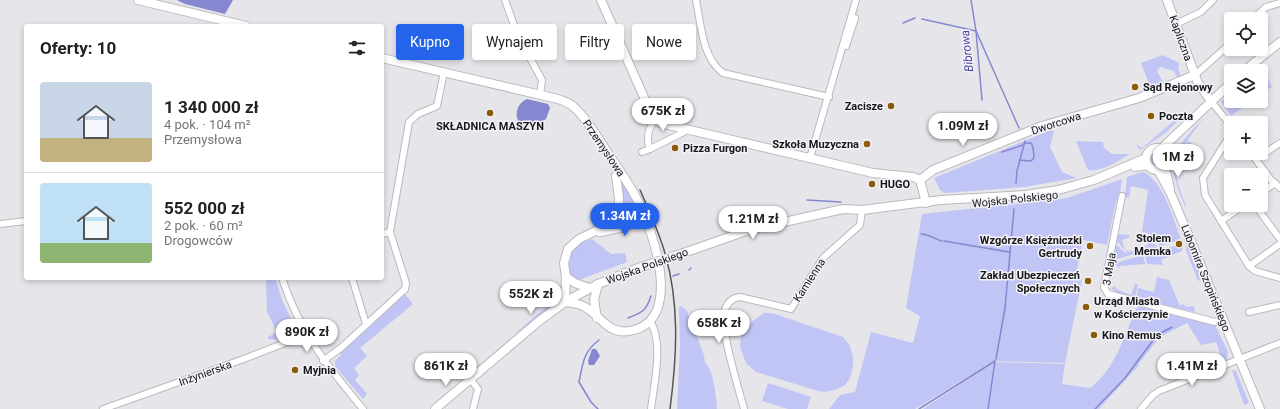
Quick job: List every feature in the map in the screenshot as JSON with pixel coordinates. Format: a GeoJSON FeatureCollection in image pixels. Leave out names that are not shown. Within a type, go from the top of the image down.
{"type":"FeatureCollection","features":[{"type":"Feature","properties":{"kind":"main road"},"geometry":{"type":"LineString","coordinates":[[138,0],[217,22],[232,24]]}},
{"type":"Feature","properties":{"kind":"main road"},"geometry":{"type":"LineString","coordinates":[[601,0],[656,120],[660,123],[882,175],[913,177],[920,180],[926,203]]}},
{"type":"Feature","properties":{"kind":"main road","name":"Kapliczna"},"geometry":{"type":"LineString","coordinates":[[1167,0],[1198,83],[1211,101]]}},
{"type":"Feature","properties":{"kind":"main road"},"geometry":{"type":"LineString","coordinates":[[1253,64],[1280,42]]}},
{"type":"Feature","properties":{"kind":"main road","name":"Przemysłowa"},"geometry":{"type":"LineString","coordinates":[[384,58],[570,103],[579,111],[620,171],[644,214],[656,254],[661,285],[660,302],[650,321]]}},
{"type":"Feature","properties":{"kind":"main road","name":"Dworcowa"},"geometry":{"type":"LineString","coordinates":[[920,180],[934,170],[1042,126],[1139,98],[1195,75]]}},
{"type":"Feature","properties":{"kind":"main road"},"geometry":{"type":"LineString","coordinates":[[1163,151],[1175,134],[1224,89]]}},
{"type":"Feature","properties":{"kind":"main road"},"geometry":{"type":"LineString","coordinates":[[1152,150],[1163,151],[1168,160],[1161,169],[1152,169],[1147,161],[1152,150]]}},
{"type":"Feature","properties":{"kind":"main road","name":"Wojska Polskiego"},"geometry":{"type":"LineString","coordinates":[[435,409],[538,322],[564,302],[589,288],[641,267],[752,229],[811,216],[848,215],[862,210],[941,200],[1026,195],[1058,190],[1094,180],[1147,161]]}},
{"type":"Feature","properties":{"kind":"main road","name":"Lubomira Szopińskiego"},"geometry":{"type":"LineString","coordinates":[[1161,169],[1260,409]]}},
{"type":"Feature","properties":{"kind":"main road"},"geometry":{"type":"LineString","coordinates":[[618,220],[619,198],[616,176],[620,171]]}},
{"type":"Feature","properties":{"kind":"main road"},"geometry":{"type":"LineString","coordinates":[[644,214],[630,214],[592,234],[579,239],[568,249],[564,263],[566,277],[564,302],[577,303],[586,307],[608,327],[624,331],[640,328],[650,321]]}},
{"type":"Feature","properties":{"kind":"main road"},"geometry":{"type":"LineString","coordinates":[[592,234],[636,222],[644,214]]}},
{"type":"Feature","properties":{"kind":"main road"},"geometry":{"type":"LineString","coordinates":[[566,277],[574,283],[589,288]]}},
{"type":"Feature","properties":{"kind":"main road"},"geometry":{"type":"LineString","coordinates":[[597,318],[594,300],[598,284]]}},
{"type":"Feature","properties":{"kind":"street"},"geometry":{"type":"LineString","coordinates":[[506,0],[518,36],[542,80],[540,95]]}},
{"type":"Feature","properties":{"kind":"street"},"geometry":{"type":"LineString","coordinates":[[696,0],[709,56],[715,67],[723,73],[829,97]]}},
{"type":"Feature","properties":{"kind":"street"},"geometry":{"type":"LineString","coordinates":[[834,79],[835,67],[856,0]]}},
{"type":"Feature","properties":{"kind":"street"},"geometry":{"type":"LineString","coordinates":[[810,158],[834,79],[861,0]]}},
{"type":"Feature","properties":{"kind":"street"},"geometry":{"type":"LineString","coordinates":[[1176,24],[1200,12],[1213,0]]}},
{"type":"Feature","properties":{"kind":"street"},"geometry":{"type":"LineString","coordinates":[[1261,12],[1266,7],[1280,3]]}},
{"type":"Feature","properties":{"kind":"street"},"geometry":{"type":"LineString","coordinates":[[1195,75],[1224,51]]}},
{"type":"Feature","properties":{"kind":"street"},"geometry":{"type":"LineString","coordinates":[[323,361],[402,293],[406,283],[390,232],[409,122],[418,114],[437,106],[444,72]]}},
{"type":"Feature","properties":{"kind":"street"},"geometry":{"type":"LineString","coordinates":[[1211,101],[1224,117]]}},
{"type":"Feature","properties":{"kind":"street"},"geometry":{"type":"LineString","coordinates":[[650,149],[648,143],[650,128],[656,120]]}},
{"type":"Feature","properties":{"kind":"street"},"geometry":{"type":"LineString","coordinates":[[642,152],[684,132],[685,129]]}},
{"type":"Feature","properties":{"kind":"street"},"geometry":{"type":"LineString","coordinates":[[1268,151],[1280,143]]}},
{"type":"Feature","properties":{"kind":"street"},"geometry":{"type":"LineString","coordinates":[[1224,145],[1203,178],[1206,195],[1249,266],[1254,271],[1280,278]]}},
{"type":"Feature","properties":{"kind":"street"},"geometry":{"type":"LineString","coordinates":[[1257,160],[1278,185],[1268,190]]}},
{"type":"Feature","properties":{"kind":"street","name":"3 Maja"},"geometry":{"type":"LineString","coordinates":[[1122,196],[1105,285],[1106,292],[1111,296],[1215,322],[1223,319]]}},
{"type":"Feature","properties":{"kind":"street","name":"Kamienna"},"geometry":{"type":"LineString","coordinates":[[744,409],[725,332],[723,315],[728,303],[735,298],[740,297],[791,310],[823,258],[860,225],[862,210]]}},
{"type":"Feature","properties":{"kind":"street"},"geometry":{"type":"LineString","coordinates":[[1221,221],[1234,212]]}},
{"type":"Feature","properties":{"kind":"street"},"geometry":{"type":"LineString","coordinates":[[1260,212],[1280,239]]}},
{"type":"Feature","properties":{"kind":"street"},"geometry":{"type":"LineString","coordinates":[[0,224],[24,221]]}},
{"type":"Feature","properties":{"kind":"street"},"geometry":{"type":"LineString","coordinates":[[384,234],[390,232]]}},
{"type":"Feature","properties":{"kind":"street"},"geometry":{"type":"LineString","coordinates":[[1249,266],[1280,244]]}},
{"type":"Feature","properties":{"kind":"street"},"geometry":{"type":"LineString","coordinates":[[283,280],[295,315],[305,333],[323,361],[363,409]]}},
{"type":"Feature","properties":{"kind":"street"},"geometry":{"type":"LineString","coordinates":[[353,280],[366,324]]}},
{"type":"Feature","properties":{"kind":"street"},"geometry":{"type":"LineString","coordinates":[[1249,312],[1280,305]]}},
{"type":"Feature","properties":{"kind":"street"},"geometry":{"type":"LineString","coordinates":[[650,321],[656,333],[656,363],[651,409]]}},
{"type":"Feature","properties":{"kind":"street","name":"Inżynierska"},"geometry":{"type":"LineString","coordinates":[[103,409],[241,360],[290,341],[305,333]]}},
{"type":"Feature","properties":{"kind":"street"},"geometry":{"type":"LineString","coordinates":[[1141,409],[1153,395],[1159,391],[1280,343]]}},
{"type":"Feature","properties":{"kind":"street"},"geometry":{"type":"LineString","coordinates":[[470,379],[478,389],[473,409]]}},
{"type":"Feature","properties":{"kind":"shaded area"},"geometry":{"type":"Polygon","coordinates":[[[177,0],[233,0],[225,14],[185,4],[177,0]]]}},
{"type":"Feature","properties":{"kind":"shaded area"},"geometry":{"type":"Polygon","coordinates":[[[1163,55],[1179,63],[1178,69],[1182,78],[1178,79],[1174,71],[1160,67],[1157,71],[1164,84],[1151,89],[1141,63],[1163,55]]]}},
{"type":"Feature","properties":{"kind":"shaded area"},"geometry":{"type":"Polygon","coordinates":[[[1268,79],[1272,87],[1268,90],[1268,79]]]}},
{"type":"Feature","properties":{"kind":"shaded area"},"geometry":{"type":"Polygon","coordinates":[[[527,99],[548,104],[550,108],[546,119],[535,125],[527,126],[521,124],[518,120],[518,108],[521,103],[527,99]]]}},
{"type":"Feature","properties":{"kind":"shaded area"},"geometry":{"type":"Polygon","coordinates":[[[1224,99],[1224,106],[1221,102],[1224,99]]]}},
{"type":"Feature","properties":{"kind":"shaded area"},"geometry":{"type":"Polygon","coordinates":[[[1225,108],[1242,108],[1231,116],[1225,108]]]}},
{"type":"Feature","properties":{"kind":"shaded area"},"geometry":{"type":"Polygon","coordinates":[[[1182,114],[1183,116],[1164,134],[1140,150],[1136,144],[1142,148],[1182,114]]]}},
{"type":"Feature","properties":{"kind":"shaded area"},"geometry":{"type":"Polygon","coordinates":[[[1203,119],[1181,150],[1176,168],[1177,178],[1186,205],[1185,206],[1175,178],[1174,158],[1184,140],[1203,119]]]}},
{"type":"Feature","properties":{"kind":"shaded area"},"geometry":{"type":"Polygon","coordinates":[[[1051,130],[1054,131],[1050,147],[1062,172],[1077,178],[1024,187],[945,193],[940,190],[934,178],[1051,130]]]}},
{"type":"Feature","properties":{"kind":"shaded area"},"geometry":{"type":"Polygon","coordinates":[[[1076,141],[1103,142],[1104,148],[1112,154],[1130,154],[1105,168],[1088,170],[1076,141]]]}},
{"type":"Feature","properties":{"kind":"shaded area"},"geometry":{"type":"Polygon","coordinates":[[[1188,141],[1198,148],[1196,151],[1201,156],[1196,162],[1190,153],[1188,155],[1182,150],[1188,141]]]}},
{"type":"Feature","properties":{"kind":"shaded area"},"geometry":{"type":"Polygon","coordinates":[[[1157,153],[1161,155],[1163,159],[1161,163],[1157,165],[1153,163],[1151,159],[1153,155],[1157,153]]]}},
{"type":"Feature","properties":{"kind":"shaded area"},"geometry":{"type":"Polygon","coordinates":[[[1143,172],[1150,176],[1162,192],[1181,240],[1160,246],[1150,235],[1142,232],[1148,190],[1131,186],[1129,198],[1125,197],[1127,177],[1143,172]]]}},
{"type":"Feature","properties":{"kind":"shaded area"},"geometry":{"type":"Polygon","coordinates":[[[619,178],[621,178],[639,210],[620,217],[619,178]]]}},
{"type":"Feature","properties":{"kind":"shaded area"},"geometry":{"type":"Polygon","coordinates":[[[1122,179],[1119,201],[1116,201],[1107,245],[1083,240],[1075,279],[1082,280],[1065,363],[994,361],[915,409],[829,409],[840,395],[855,392],[871,332],[913,343],[920,316],[906,308],[922,214],[1067,198],[1122,179]]]}},
{"type":"Feature","properties":{"kind":"shaded area"},"geometry":{"type":"Polygon","coordinates":[[[1118,234],[1129,235],[1130,237],[1122,240],[1125,251],[1119,243],[1116,242],[1118,234]]]}},
{"type":"Feature","properties":{"kind":"shaded area"},"geometry":{"type":"Polygon","coordinates":[[[1145,234],[1158,247],[1139,252],[1138,248],[1148,245],[1145,234]]]}},
{"type":"Feature","properties":{"kind":"shaded area"},"geometry":{"type":"Polygon","coordinates":[[[592,239],[611,254],[625,253],[627,262],[576,281],[569,272],[568,266],[570,255],[576,246],[592,239]]]}},
{"type":"Feature","properties":{"kind":"shaded area"},"geometry":{"type":"Polygon","coordinates":[[[1187,243],[1195,261],[1200,280],[1198,281],[1186,250],[1187,243]]]}},
{"type":"Feature","properties":{"kind":"shaded area"},"geometry":{"type":"Polygon","coordinates":[[[1116,244],[1125,253],[1133,251],[1134,254],[1117,259],[1115,252],[1116,244]]]}},
{"type":"Feature","properties":{"kind":"shaded area"},"geometry":{"type":"Polygon","coordinates":[[[1183,244],[1182,251],[1161,260],[1163,265],[1147,264],[1145,254],[1183,244]]]}},
{"type":"Feature","properties":{"kind":"shaded area"},"geometry":{"type":"Polygon","coordinates":[[[1143,255],[1145,264],[1120,266],[1119,268],[1116,265],[1116,263],[1143,255]]]}},
{"type":"Feature","properties":{"kind":"shaded area"},"geometry":{"type":"Polygon","coordinates":[[[1157,277],[1169,280],[1180,306],[1183,304],[1187,307],[1193,306],[1195,309],[1194,312],[1136,298],[1138,288],[1154,292],[1157,277]]]}},
{"type":"Feature","properties":{"kind":"shaded area"},"geometry":{"type":"Polygon","coordinates":[[[266,280],[276,280],[283,302],[296,329],[292,333],[292,337],[284,340],[268,339],[268,337],[277,332],[267,312],[266,280]]]}},
{"type":"Feature","properties":{"kind":"shaded area"},"geometry":{"type":"Polygon","coordinates":[[[1135,284],[1138,284],[1135,298],[1117,293],[1111,288],[1115,286],[1116,289],[1131,295],[1135,284]]]}},
{"type":"Feature","properties":{"kind":"shaded area"},"geometry":{"type":"Polygon","coordinates":[[[405,294],[413,304],[360,348],[367,356],[354,368],[359,375],[355,380],[367,394],[363,399],[335,366],[335,361],[341,355],[339,352],[405,294]]]}},
{"type":"Feature","properties":{"kind":"shaded area"},"geometry":{"type":"Polygon","coordinates":[[[562,294],[558,302],[512,336],[560,295],[562,294]]]}},
{"type":"Feature","properties":{"kind":"shaded area"},"geometry":{"type":"Polygon","coordinates":[[[681,306],[687,311],[704,355],[705,363],[711,371],[717,409],[677,409],[680,346],[679,308],[681,306]]]}},
{"type":"Feature","properties":{"kind":"shaded area"},"geometry":{"type":"Polygon","coordinates":[[[1140,306],[1215,325],[1228,352],[1227,359],[1223,362],[1216,342],[1201,345],[1187,323],[1160,337],[1139,365],[1099,409],[923,409],[994,362],[1065,364],[1062,384],[1090,388],[1099,381],[1106,372],[1118,352],[1136,309],[1140,306]]]}},
{"type":"Feature","properties":{"kind":"shaded area"},"geometry":{"type":"Polygon","coordinates":[[[764,313],[772,313],[843,337],[850,346],[853,358],[853,367],[850,378],[845,385],[835,390],[824,392],[756,372],[746,363],[740,347],[741,335],[749,324],[764,313]]]}},
{"type":"Feature","properties":{"kind":"shaded area"},"geometry":{"type":"Polygon","coordinates":[[[592,349],[596,349],[600,356],[594,365],[589,365],[588,361],[592,349]]]}},
{"type":"Feature","properties":{"kind":"shaded area"},"geometry":{"type":"Polygon","coordinates":[[[1232,371],[1236,371],[1249,403],[1244,405],[1232,371]]]}},
{"type":"Feature","properties":{"kind":"shaded area"},"geometry":{"type":"Polygon","coordinates":[[[768,383],[811,397],[807,409],[788,409],[762,401],[768,383]]]}},
{"type":"Feature","properties":{"kind":"waterway","name":"Bibrowa"},"geometry":{"type":"LineString","coordinates":[[971,0],[976,31],[982,100]]}},
{"type":"Feature","properties":{"kind":"waterway"},"geometry":{"type":"LineString","coordinates":[[903,23],[915,18]]}},
{"type":"Feature","properties":{"kind":"waterway"},"geometry":{"type":"LineString","coordinates":[[922,19],[976,31]]}},
{"type":"Feature","properties":{"kind":"waterway"},"geometry":{"type":"LineString","coordinates":[[976,31],[1019,128]]}},
{"type":"Feature","properties":{"kind":"waterway"},"geometry":{"type":"LineString","coordinates":[[1016,183],[1017,171],[1025,141]]}},
{"type":"Feature","properties":{"kind":"waterway"},"geometry":{"type":"LineString","coordinates":[[1019,160],[1031,161],[1034,158],[1031,143],[1024,143]]}},
{"type":"Feature","properties":{"kind":"waterway"},"geometry":{"type":"LineString","coordinates":[[1002,152],[1023,145]]}},
{"type":"Feature","properties":{"kind":"waterway"},"geometry":{"type":"LineString","coordinates":[[807,200],[841,202]]}},
{"type":"Feature","properties":{"kind":"waterway"},"geometry":{"type":"LineString","coordinates":[[996,359],[1005,308],[1014,209]]}},
{"type":"Feature","properties":{"kind":"waterway"},"geometry":{"type":"LineString","coordinates":[[921,234],[942,241]]}},
{"type":"Feature","properties":{"kind":"waterway"},"geometry":{"type":"LineString","coordinates":[[944,241],[1009,252]]}},
{"type":"Feature","properties":{"kind":"waterway","name":"Bibrowa"},"geometry":{"type":"LineString","coordinates":[[673,276],[679,274]]}},
{"type":"Feature","properties":{"kind":"waterway","name":"Bibrowa"},"geometry":{"type":"LineString","coordinates":[[628,318],[643,310],[651,296]]}},
{"type":"Feature","properties":{"kind":"waterway"},"geometry":{"type":"LineString","coordinates":[[1095,409],[1125,378],[1157,335],[1172,327]]}},
{"type":"Feature","properties":{"kind":"waterway","name":"Bibrowa"},"geometry":{"type":"LineString","coordinates":[[598,409],[591,402],[579,382],[584,358],[594,344],[599,340]]}},
{"type":"Feature","properties":{"kind":"waterway"},"geometry":{"type":"LineString","coordinates":[[919,409],[995,361]]}},
{"type":"Feature","properties":{"kind":"waterway"},"geometry":{"type":"LineString","coordinates":[[988,409],[995,361]]}},
{"type":"Feature","properties":{"kind":"railway"},"geometry":{"type":"LineString","coordinates":[[640,190],[662,242],[673,289],[676,329],[670,409]]}},
{"type":"Feature","properties":{"kind":"place","name":"Sąd Rejonowy"},"geometry":{"type":"Point","coordinates":[1135,87]}},
{"type":"Feature","properties":{"kind":"place","name":"Zacisze"},"geometry":{"type":"Point","coordinates":[891,106]}},
{"type":"Feature","properties":{"kind":"place","name":"SKŁADNICA MASZYN"},"geometry":{"type":"Point","coordinates":[490,113]}},
{"type":"Feature","properties":{"kind":"place","name":"Poczta"},"geometry":{"type":"Point","coordinates":[1151,116]}},
{"type":"Feature","properties":{"kind":"place","name":"Szkoła Muzyczna"},"geometry":{"type":"Point","coordinates":[867,144]}},
{"type":"Feature","properties":{"kind":"place","name":"Pizza Furgon"},"geometry":{"type":"Point","coordinates":[675,148]}},
{"type":"Feature","properties":{"kind":"place","name":"HUGO"},"geometry":{"type":"Point","coordinates":[872,184]}},
{"type":"Feature","properties":{"kind":"place","name":"Stolem Memka"},"geometry":{"type":"Point","coordinates":[1179,244]}},
{"type":"Feature","properties":{"kind":"place","name":"Wzgórze Księżniczki Gertrudy"},"geometry":{"type":"Point","coordinates":[1090,246]}},
{"type":"Feature","properties":{"kind":"place","name":"Zakład Ubezpieczeń Społecznych"},"geometry":{"type":"Point","coordinates":[1088,281]}},
{"type":"Feature","properties":{"kind":"place","name":"Urząd Miasta w Kościerzynie"},"geometry":{"type":"Point","coordinates":[1086,307]}},
{"type":"Feature","properties":{"kind":"place","name":"Kino Remus"},"geometry":{"type":"Point","coordinates":[1094,335]}},
{"type":"Feature","properties":{"kind":"place","name":"Myjnia"},"geometry":{"type":"Point","coordinates":[295,370]}}]}
